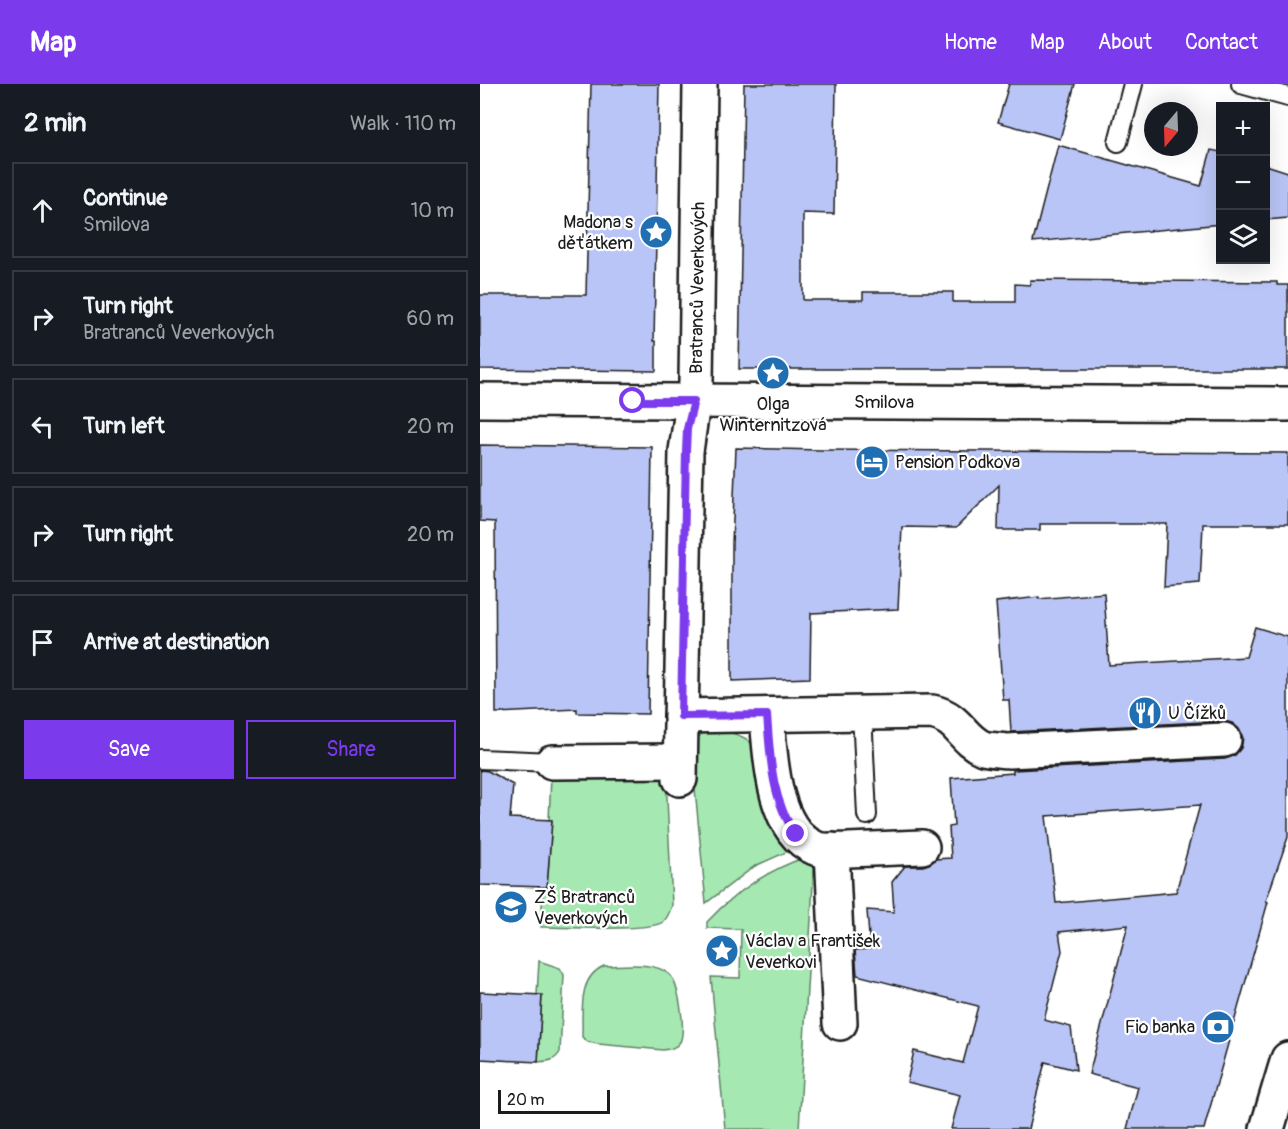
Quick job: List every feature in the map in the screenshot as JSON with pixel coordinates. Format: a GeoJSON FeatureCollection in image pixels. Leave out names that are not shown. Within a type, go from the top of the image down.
{"type":"FeatureCollection","features":[{"type":"Feature","properties":{"kind":"street","name":"Bratranců Veverkových"},"geometry":{"type":"LineString","coordinates":[[552,762],[680,770],[686,451],[687,429],[696,383],[700,84]]}},
{"type":"Feature","properties":{"kind":"street","name":"Smilova"},"geometry":{"type":"LineString","coordinates":[[480,400],[1288,404]]}},
{"type":"Feature","properties":{"kind":"street"},"geometry":{"type":"LineString","coordinates":[[681,716],[932,712],[945,715],[969,739],[984,748],[1008,751],[1224,740]]}},
{"type":"Feature","properties":{"kind":"street"},"geometry":{"type":"LineString","coordinates":[[767,715],[771,763],[782,807],[788,824],[796,834],[816,849],[922,847]]}},
{"type":"Feature","properties":{"kind":"street"},"geometry":{"type":"LineString","coordinates":[[832,850],[840,1023]]}},
{"type":"Feature","properties":{"kind":"street"},"geometry":{"type":"LineString","coordinates":[[1267,1129],[1288,1059]]}},
{"type":"Feature","properties":{"kind":"lane"},"geometry":{"type":"LineString","coordinates":[[1118,142],[1133,84]]}},
{"type":"Feature","properties":{"kind":"lane"},"geometry":{"type":"LineString","coordinates":[[1242,84],[1288,97]]}},
{"type":"Feature","properties":{"kind":"lane"},"geometry":{"type":"LineString","coordinates":[[862,713],[867,815]]}},
{"type":"Feature","properties":{"kind":"lane"},"geometry":{"type":"LineString","coordinates":[[480,759],[552,762]]}},
{"type":"Feature","properties":{"kind":"green space"},"geometry":{"type":"Polygon","coordinates":[[[717,731],[740,736],[751,743],[800,846],[755,866],[706,903],[695,789],[698,738],[702,733],[717,731]]]}},
{"type":"Feature","properties":{"kind":"green space"},"geometry":{"type":"Polygon","coordinates":[[[551,776],[666,777],[672,905],[663,922],[624,928],[541,927],[543,887],[547,887],[552,821],[549,820],[551,776]]]}},
{"type":"Feature","properties":{"kind":"green space"},"geometry":{"type":"Polygon","coordinates":[[[806,857],[812,860],[814,866],[799,1129],[725,1129],[711,977],[740,978],[741,929],[707,928],[707,922],[729,901],[752,884],[806,857]]]}},
{"type":"Feature","properties":{"kind":"green space"},"geometry":{"type":"Polygon","coordinates":[[[539,961],[560,968],[564,975],[560,1052],[551,1060],[538,1062],[542,996],[537,995],[539,961]]]}},
{"type":"Feature","properties":{"kind":"green space"},"geometry":{"type":"Polygon","coordinates":[[[604,966],[655,967],[669,974],[676,986],[680,1007],[682,1036],[678,1044],[673,1048],[663,1050],[598,1044],[588,1042],[582,1037],[582,1006],[585,987],[595,971],[604,966]]]}},
{"type":"Feature","properties":{"kind":"building"},"geometry":{"type":"Polygon","coordinates":[[[591,84],[659,84],[654,341],[656,341],[656,371],[480,369],[480,295],[586,295],[591,84]]]}},
{"type":"Feature","properties":{"kind":"building"},"geometry":{"type":"Polygon","coordinates":[[[744,84],[836,84],[834,214],[803,213],[803,300],[863,300],[863,292],[953,292],[953,302],[1015,302],[1015,284],[1030,285],[1030,280],[1277,282],[1277,285],[1288,285],[1288,369],[739,369],[744,84]]]}},
{"type":"Feature","properties":{"kind":"building"},"geometry":{"type":"Polygon","coordinates":[[[1009,84],[1075,84],[1060,139],[998,122],[1009,84]]]}},
{"type":"Feature","properties":{"kind":"building"},"geometry":{"type":"Polygon","coordinates":[[[1058,145],[1201,186],[1211,150],[1216,151],[1216,224],[1033,242],[1058,145]]]}},
{"type":"Feature","properties":{"kind":"building"},"geometry":{"type":"Polygon","coordinates":[[[1270,166],[1288,172],[1288,218],[1270,220],[1270,166]]]}},
{"type":"Feature","properties":{"kind":"building"},"geometry":{"type":"Polygon","coordinates":[[[480,445],[652,447],[648,714],[577,713],[577,709],[496,713],[495,522],[480,521],[480,445]]]}},
{"type":"Feature","properties":{"kind":"building"},"geometry":{"type":"Polygon","coordinates":[[[736,448],[1288,453],[1288,524],[1203,524],[1200,584],[1164,587],[1167,524],[1040,524],[1040,530],[998,530],[999,485],[956,528],[902,527],[898,609],[811,613],[810,678],[732,681],[732,544],[736,448]]]}},
{"type":"Feature","properties":{"kind":"building"},"geometry":{"type":"Polygon","coordinates":[[[1104,593],[1109,665],[1246,657],[1255,627],[1288,637],[1288,837],[1266,901],[1268,902],[1204,1129],[1127,1129],[1138,1087],[1089,1074],[1128,925],[1059,932],[1062,951],[1044,1020],[1071,1027],[1076,1070],[1045,1062],[1028,1129],[951,1129],[960,1095],[907,1082],[914,1051],[963,1063],[978,1006],[857,975],[855,950],[870,949],[867,910],[894,912],[892,882],[905,866],[923,866],[935,859],[951,858],[949,827],[954,826],[951,778],[1013,773],[1013,770],[1225,759],[1235,755],[1241,748],[1243,738],[1239,729],[1232,723],[1223,721],[1011,732],[1009,700],[1003,700],[996,602],[1039,597],[1039,599],[1104,593]],[[1200,805],[1046,816],[1056,903],[1176,892],[1200,805]]]}},
{"type":"Feature","properties":{"kind":"building"},"geometry":{"type":"Polygon","coordinates":[[[480,770],[488,771],[513,785],[510,818],[552,820],[547,887],[480,885],[480,770]]]}},
{"type":"Feature","properties":{"kind":"building"},"geometry":{"type":"Polygon","coordinates":[[[480,992],[542,995],[538,1062],[480,1059],[480,992]]]}},
{"type":"Feature","properties":{"kind":"place","name":"Madona s děťátkem"},"geometry":{"type":"Point","coordinates":[656,232]}},
{"type":"Feature","properties":{"kind":"place","name":"Olga Winternitzová"},"geometry":{"type":"Point","coordinates":[773,373]}},
{"type":"Feature","properties":{"kind":"place","name":"Pension Podkova"},"geometry":{"type":"Point","coordinates":[872,462]}},
{"type":"Feature","properties":{"kind":"place","name":"U Čížků"},"geometry":{"type":"Point","coordinates":[1145,713]}},
{"type":"Feature","properties":{"kind":"place","name":"ZŠ Bratranců Veverkových"},"geometry":{"type":"Point","coordinates":[511,907]}},
{"type":"Feature","properties":{"kind":"place","name":"Václav a František Veverkovi"},"geometry":{"type":"Point","coordinates":[722,951]}},
{"type":"Feature","properties":{"kind":"place","name":"Fio banka"},"geometry":{"type":"Point","coordinates":[1218,1027]}},
{"type":"Feature","properties":{"kind":"route"},"geometry":{"type":"LineString","coordinates":[[633,401],[694,401],[686,438],[681,716],[767,715],[771,763],[782,807],[788,824],[796,834]]}}]}
